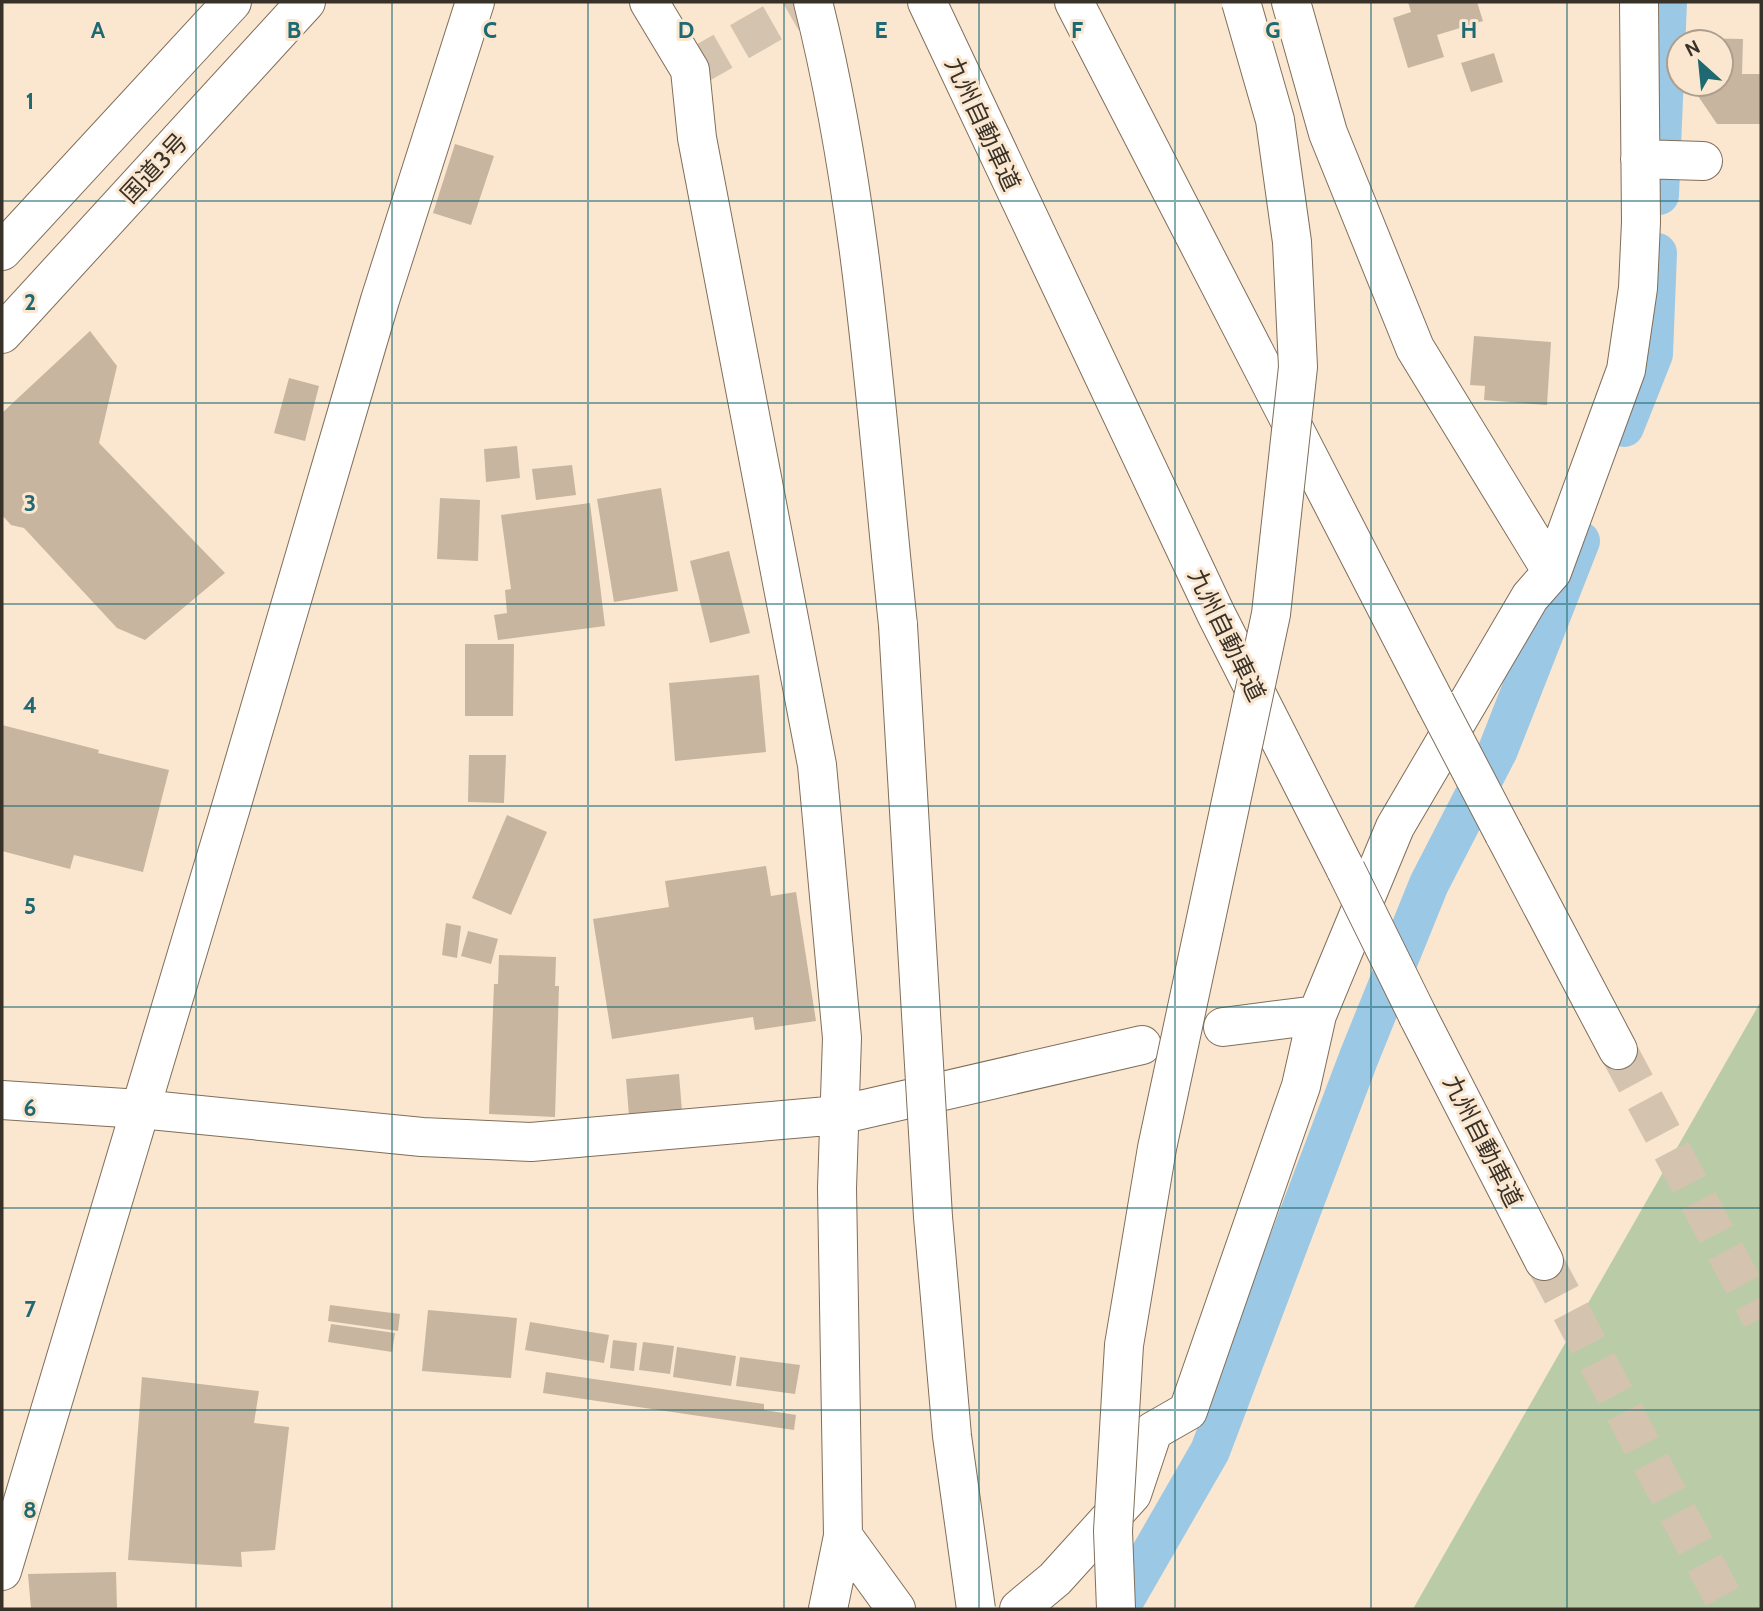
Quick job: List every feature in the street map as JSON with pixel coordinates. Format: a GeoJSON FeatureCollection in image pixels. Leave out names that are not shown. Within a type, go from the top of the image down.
{"type":"FeatureCollection","features":[{"type":"Feature","properties":{"kind":"main road"},"geometry":{"type":"LineString","coordinates":[[2,251],[232,2]]}},
{"type":"Feature","properties":{"kind":"main road","name":"国道3号"},"geometry":{"type":"LineString","coordinates":[[2,334],[306,2]]}},
{"type":"Feature","properties":{"kind":"main road"},"geometry":{"type":"LineString","coordinates":[[2,1571],[380,300],[475,2]]}},
{"type":"Feature","properties":{"kind":"main road"},"geometry":{"type":"LineString","coordinates":[[649,2],[690,70],[697,138],[817,765],[842,1038],[837,1188],[843,1536],[828,1609]]}},
{"type":"Feature","properties":{"kind":"main road"},"geometry":{"type":"LineString","coordinates":[[813,2],[832,78],[857,239],[898,625],[934,1231],[952,1436],[976,1609]]}},
{"type":"Feature","properties":{"kind":"main road","name":"九州自動車道"},"geometry":{"type":"LineString","coordinates":[[926,2],[1216,614],[1544,1261]]}},
{"type":"Feature","properties":{"kind":"main road"},"geometry":{"type":"LineString","coordinates":[[1074,2],[1618,1050]]}},
{"type":"Feature","properties":{"kind":"main road"},"geometry":{"type":"LineString","coordinates":[[1116,1609],[1113,1531],[1124,1345],[1157,1149],[1271,614],[1297,367],[1292,242],[1275,120],[1241,2]]}},
{"type":"Feature","properties":{"kind":"main road"},"geometry":{"type":"LineString","coordinates":[[1291,2],[1328,133],[1415,348],[1552,572]]}},
{"type":"Feature","properties":{"kind":"main road"},"geometry":{"type":"LineString","coordinates":[[1019,1609],[1055,1578],[1132,1494],[1153,1431],[1188,1411],[1301,1086],[1317,1015],[1395,827],[1530,597],[1552,572],[1626,370],[1637,288],[1641,222],[1639,2]]}},
{"type":"Feature","properties":{"kind":"main road"},"geometry":{"type":"LineString","coordinates":[[1640,159],[1703,161]]}},
{"type":"Feature","properties":{"kind":"main road"},"geometry":{"type":"LineString","coordinates":[[1223,1027],[1317,1015]]}},
{"type":"Feature","properties":{"kind":"main road"},"geometry":{"type":"LineString","coordinates":[[2,1100],[141,1109],[422,1137],[531,1142],[839,1115],[1142,1045]]}},
{"type":"Feature","properties":{"kind":"main road"},"geometry":{"type":"LineString","coordinates":[[843,1536],[896,1609]]}},
{"type":"Feature","properties":{"kind":"green space"},"geometry":{"type":"Polygon","coordinates":[[[1761,1001],[1761,1609],[1413,1609],[1761,1001]]]}},
{"type":"Feature","properties":{"kind":"building"},"geometry":{"type":"Polygon","coordinates":[[[1408,2],[1477,2],[1483,21],[1437,35],[1444,57],[1408,68],[1393,18],[1411,12],[1408,2]]]}},
{"type":"Feature","properties":{"kind":"building"},"geometry":{"type":"Polygon","coordinates":[[[1735,39],[1743,39],[1742,74],[1761,74],[1761,124],[1717,124],[1699,98],[1735,98],[1735,39]]]}},
{"type":"Feature","properties":{"kind":"building"},"geometry":{"type":"Polygon","coordinates":[[[1494,53],[1503,82],[1471,92],[1461,63],[1494,53]]]}},
{"type":"Feature","properties":{"kind":"building"},"geometry":{"type":"Polygon","coordinates":[[[455,144],[494,156],[471,225],[433,213],[455,144]]]}},
{"type":"Feature","properties":{"kind":"building"},"geometry":{"type":"Polygon","coordinates":[[[90,331],[117,366],[99,443],[225,573],[145,640],[117,628],[24,528],[11,525],[2,515],[2,413],[90,331]]]}},
{"type":"Feature","properties":{"kind":"building"},"geometry":{"type":"Polygon","coordinates":[[[1474,336],[1551,342],[1547,405],[1484,400],[1485,386],[1470,385],[1474,336]]]}},
{"type":"Feature","properties":{"kind":"building"},"geometry":{"type":"Polygon","coordinates":[[[289,378],[319,386],[305,441],[274,433],[289,378]]]}},
{"type":"Feature","properties":{"kind":"building"},"geometry":{"type":"Polygon","coordinates":[[[517,446],[520,478],[486,482],[484,449],[517,446]]]}},
{"type":"Feature","properties":{"kind":"building"},"geometry":{"type":"Polygon","coordinates":[[[572,465],[576,495],[536,500],[532,469],[572,465]]]}},
{"type":"Feature","properties":{"kind":"building"},"geometry":{"type":"Polygon","coordinates":[[[661,488],[678,591],[614,602],[597,499],[661,488]]]}},
{"type":"Feature","properties":{"kind":"building"},"geometry":{"type":"Polygon","coordinates":[[[440,498],[480,500],[478,561],[437,559],[440,498]]]}},
{"type":"Feature","properties":{"kind":"building"},"geometry":{"type":"Polygon","coordinates":[[[590,503],[605,626],[498,640],[494,615],[507,613],[505,590],[511,589],[501,515],[590,503]]]}},
{"type":"Feature","properties":{"kind":"building"},"geometry":{"type":"Polygon","coordinates":[[[729,551],[750,633],[710,643],[690,561],[729,551]]]}},
{"type":"Feature","properties":{"kind":"building"},"geometry":{"type":"Polygon","coordinates":[[[465,644],[514,644],[513,716],[465,716],[465,644]]]}},
{"type":"Feature","properties":{"kind":"building"},"geometry":{"type":"Polygon","coordinates":[[[759,675],[766,752],[675,761],[669,683],[759,675]]]}},
{"type":"Feature","properties":{"kind":"building"},"geometry":{"type":"Polygon","coordinates":[[[2,725],[169,770],[143,872],[74,855],[70,869],[2,851],[2,725]]]}},
{"type":"Feature","properties":{"kind":"building"},"geometry":{"type":"Polygon","coordinates":[[[469,755],[506,755],[504,803],[468,802],[469,755]]]}},
{"type":"Feature","properties":{"kind":"building"},"geometry":{"type":"Polygon","coordinates":[[[507,815],[547,832],[511,915],[472,898],[507,815]]]}},
{"type":"Feature","properties":{"kind":"building"},"geometry":{"type":"Polygon","coordinates":[[[766,866],[771,896],[796,892],[816,1021],[755,1030],[753,1017],[612,1039],[593,919],[669,907],[665,881],[766,866]]]}},
{"type":"Feature","properties":{"kind":"building"},"geometry":{"type":"Polygon","coordinates":[[[446,923],[461,926],[457,958],[442,955],[446,923]]]}},
{"type":"Feature","properties":{"kind":"building"},"geometry":{"type":"Polygon","coordinates":[[[468,931],[498,939],[491,964],[461,956],[468,931]]]}},
{"type":"Feature","properties":{"kind":"building"},"geometry":{"type":"Polygon","coordinates":[[[499,955],[556,957],[555,986],[559,986],[555,1117],[489,1114],[494,984],[498,984],[499,955]]]}},
{"type":"Feature","properties":{"kind":"building"},"geometry":{"type":"Polygon","coordinates":[[[679,1074],[683,1124],[630,1128],[626,1079],[679,1074]]]}},
{"type":"Feature","properties":{"kind":"building"},"geometry":{"type":"Polygon","coordinates":[[[330,1305],[400,1314],[398,1331],[328,1321],[330,1305]]]}},
{"type":"Feature","properties":{"kind":"building"},"geometry":{"type":"Polygon","coordinates":[[[428,1310],[517,1318],[511,1378],[422,1371],[428,1310]]]}},
{"type":"Feature","properties":{"kind":"building"},"geometry":{"type":"Polygon","coordinates":[[[530,1322],[609,1335],[604,1363],[525,1350],[530,1322]]]}},
{"type":"Feature","properties":{"kind":"building"},"geometry":{"type":"Polygon","coordinates":[[[331,1324],[395,1333],[392,1352],[328,1342],[331,1324]]]}},
{"type":"Feature","properties":{"kind":"building"},"geometry":{"type":"Polygon","coordinates":[[[613,1340],[637,1343],[634,1371],[610,1368],[613,1340]]]}},
{"type":"Feature","properties":{"kind":"building"},"geometry":{"type":"Polygon","coordinates":[[[643,1342],[674,1346],[670,1374],[639,1370],[643,1342]]]}},
{"type":"Feature","properties":{"kind":"building"},"geometry":{"type":"Polygon","coordinates":[[[677,1347],[736,1356],[731,1386],[673,1377],[677,1347]]]}},
{"type":"Feature","properties":{"kind":"building"},"geometry":{"type":"Polygon","coordinates":[[[740,1357],[800,1365],[795,1394],[736,1386],[740,1357]]]}},
{"type":"Feature","properties":{"kind":"building"},"geometry":{"type":"Polygon","coordinates":[[[546,1372],[764,1404],[764,1410],[796,1415],[794,1430],[543,1393],[546,1372]]]}},
{"type":"Feature","properties":{"kind":"building"},"geometry":{"type":"Polygon","coordinates":[[[142,1377],[259,1391],[254,1423],[289,1427],[275,1550],[241,1552],[242,1567],[128,1560],[142,1377]]]}},
{"type":"Feature","properties":{"kind":"building"},"geometry":{"type":"Polygon","coordinates":[[[116,1572],[117,1609],[31,1609],[28,1574],[116,1572]]]}},
{"type":"Feature","properties":{"kind":"waterway"},"geometry":{"type":"LineString","coordinates":[[1659,195],[1667,2]]}},
{"type":"Feature","properties":{"kind":"waterway"},"geometry":{"type":"LineString","coordinates":[[1624,427],[1653,354],[1657,253]]}},
{"type":"Feature","properties":{"kind":"waterway"},"geometry":{"type":"LineString","coordinates":[[1119,1609],[1210,1451],[1359,1057],[1429,884],[1498,750],[1580,541]]}},
{"type":"Feature","properties":{"kind":"tunnel"},"geometry":{"type":"LineString","coordinates":[[690,70],[809,2]]}},
{"type":"Feature","properties":{"kind":"tunnel"},"geometry":{"type":"LineString","coordinates":[[1618,1050],[1761,1318]]}},
{"type":"Feature","properties":{"kind":"tunnel"},"geometry":{"type":"LineString","coordinates":[[1544,1261],[1729,1609]]}}]}
